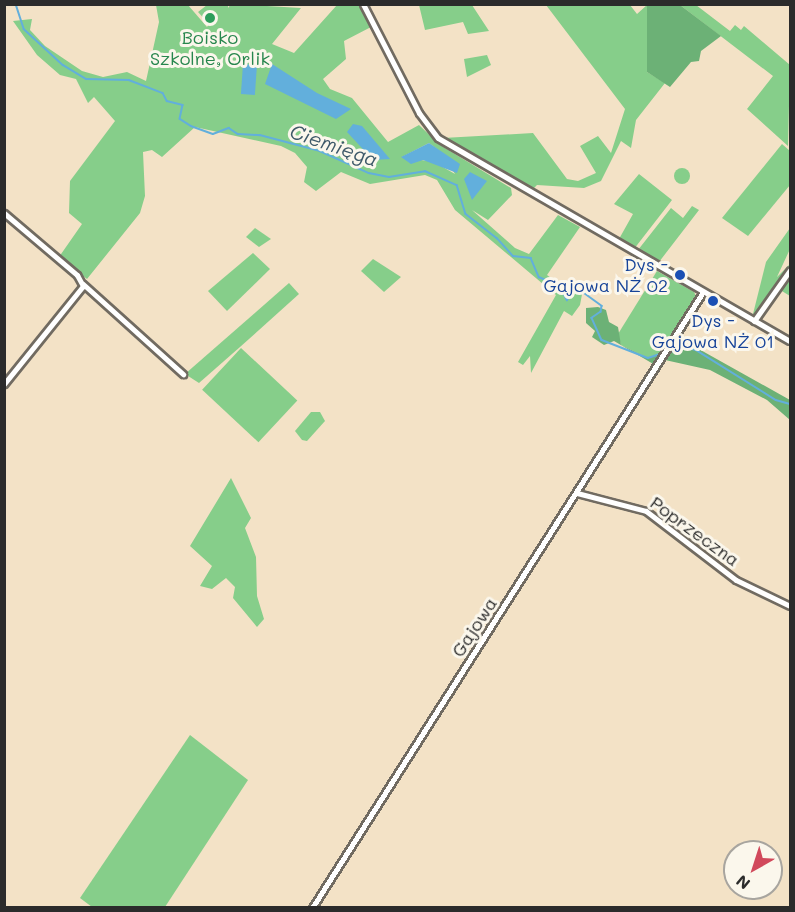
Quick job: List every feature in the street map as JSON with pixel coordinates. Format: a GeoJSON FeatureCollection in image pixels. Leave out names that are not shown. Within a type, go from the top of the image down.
{"type":"FeatureCollection","features":[{"type":"Feature","properties":{"kind":"street"},"geometry":{"type":"LineString","coordinates":[[363,4],[429,130],[519,188],[790,341]]}},
{"type":"Feature","properties":{"kind":"street"},"geometry":{"type":"LineString","coordinates":[[4,213],[183,374]]}},
{"type":"Feature","properties":{"kind":"street"},"geometry":{"type":"LineString","coordinates":[[754,321],[790,270]]}},
{"type":"Feature","properties":{"kind":"street"},"geometry":{"type":"LineString","coordinates":[[4,384],[78,297],[83,284]]}},
{"type":"Feature","properties":{"kind":"street","name":"Gajowa"},"geometry":{"type":"LineString","coordinates":[[312,908],[578,493],[703,292]]}},
{"type":"Feature","properties":{"kind":"street","name":"Poprzeczna"},"geometry":{"type":"LineString","coordinates":[[578,493],[646,511],[736,580],[790,606]]}},
{"type":"Feature","properties":{"kind":"green space"},"geometry":{"type":"Polygon","coordinates":[[[231,4],[301,8],[272,44],[294,53],[337,5],[359,5],[371,27],[344,41],[346,59],[323,79],[330,89],[352,98],[388,142],[419,125],[440,145],[511,188],[512,195],[488,220],[472,210],[515,248],[529,254],[558,215],[580,227],[547,275],[559,284],[583,289],[580,305],[572,316],[564,311],[531,373],[530,356],[523,365],[518,362],[556,295],[455,210],[437,180],[425,175],[370,184],[341,172],[316,191],[304,182],[307,167],[295,153],[281,146],[195,127],[162,157],[152,150],[143,152],[145,196],[140,213],[87,279],[59,257],[82,224],[69,213],[70,181],[115,121],[94,97],[88,103],[76,79],[60,75],[37,55],[13,21],[32,19],[30,30],[45,46],[82,71],[103,77],[127,72],[146,81],[159,22],[156,5],[188,5],[207,27],[209,24],[198,12],[207,5],[228,5],[228,8],[231,4]],[[429,143],[402,157],[434,162],[455,174],[441,152],[429,143]]]}},
{"type":"Feature","properties":{"kind":"green space"},"geometry":{"type":"Polygon","coordinates":[[[419,5],[472,5],[489,31],[468,34],[463,22],[425,30],[419,5]]]}},
{"type":"Feature","properties":{"kind":"green space"},"geometry":{"type":"Polygon","coordinates":[[[546,5],[630,5],[637,14],[647,5],[647,72],[665,83],[636,120],[631,148],[621,141],[601,181],[584,188],[537,185],[531,191],[443,138],[533,133],[567,179],[578,181],[596,173],[580,146],[598,136],[611,153],[625,109],[546,5]]]}},
{"type":"Feature","properties":{"kind":"green space"},"geometry":{"type":"Polygon","coordinates":[[[647,5],[680,5],[721,36],[701,51],[699,61],[691,62],[670,87],[647,72],[647,5]]]}},
{"type":"Feature","properties":{"kind":"green space"},"geometry":{"type":"Polygon","coordinates":[[[680,5],[696,5],[730,31],[735,25],[741,30],[744,26],[790,65],[788,146],[747,109],[773,76],[680,5]]]}},
{"type":"Feature","properties":{"kind":"green space"},"geometry":{"type":"Polygon","coordinates":[[[487,55],[491,65],[467,77],[464,59],[487,55]]]}},
{"type":"Feature","properties":{"kind":"green space"},"geometry":{"type":"Polygon","coordinates":[[[782,144],[790,151],[790,185],[748,236],[722,218],[782,144]]]}},
{"type":"Feature","properties":{"kind":"green space"},"geometry":{"type":"Polygon","coordinates":[[[682,168],[690,176],[682,184],[674,176],[682,168]]]}},
{"type":"Feature","properties":{"kind":"green space"},"geometry":{"type":"Polygon","coordinates":[[[639,174],[672,200],[634,249],[619,239],[633,214],[614,204],[639,174]]]}},
{"type":"Feature","properties":{"kind":"green space"},"geometry":{"type":"Polygon","coordinates":[[[692,206],[699,210],[659,262],[638,250],[671,208],[683,218],[692,206]]]}},
{"type":"Feature","properties":{"kind":"green space"},"geometry":{"type":"Polygon","coordinates":[[[255,228],[271,239],[259,247],[246,237],[255,228]]]}},
{"type":"Feature","properties":{"kind":"green space"},"geometry":{"type":"Polygon","coordinates":[[[790,228],[790,249],[777,277],[790,264],[790,296],[777,288],[759,318],[753,314],[766,262],[790,228]]]}},
{"type":"Feature","properties":{"kind":"green space"},"geometry":{"type":"Polygon","coordinates":[[[253,253],[270,269],[227,311],[208,291],[253,253]]]}},
{"type":"Feature","properties":{"kind":"green space"},"geometry":{"type":"Polygon","coordinates":[[[373,259],[401,277],[384,292],[361,271],[373,259]]]}},
{"type":"Feature","properties":{"kind":"green space"},"geometry":{"type":"Polygon","coordinates":[[[657,271],[694,292],[697,298],[660,354],[648,358],[621,345],[618,334],[657,271]]]}},
{"type":"Feature","properties":{"kind":"green space"},"geometry":{"type":"Polygon","coordinates":[[[289,283],[299,294],[199,383],[185,374],[289,283]]]}},
{"type":"Feature","properties":{"kind":"green space"},"geometry":{"type":"Polygon","coordinates":[[[598,307],[606,310],[609,322],[618,327],[621,345],[648,358],[661,354],[655,365],[614,341],[604,345],[592,337],[595,331],[586,323],[586,308],[598,307]]]}},
{"type":"Feature","properties":{"kind":"green space"},"geometry":{"type":"Polygon","coordinates":[[[673,345],[697,348],[790,400],[790,420],[767,400],[710,370],[665,360],[673,345]]]}},
{"type":"Feature","properties":{"kind":"green space"},"geometry":{"type":"Polygon","coordinates":[[[241,348],[297,401],[258,442],[202,390],[241,348]]]}},
{"type":"Feature","properties":{"kind":"green space"},"geometry":{"type":"Polygon","coordinates":[[[311,412],[320,412],[325,421],[307,441],[302,440],[295,431],[311,412]]]}},
{"type":"Feature","properties":{"kind":"green space"},"geometry":{"type":"Polygon","coordinates":[[[231,478],[251,518],[245,528],[256,557],[257,596],[264,619],[257,627],[233,598],[235,587],[226,578],[212,589],[200,586],[212,566],[190,546],[231,478]]]}},
{"type":"Feature","properties":{"kind":"green space"},"geometry":{"type":"Polygon","coordinates":[[[190,735],[248,780],[165,907],[92,907],[80,898],[190,735]]]}},
{"type":"Feature","properties":{"kind":"water"},"geometry":{"type":"Polygon","coordinates":[[[243,64],[257,65],[255,95],[241,94],[243,64]]]}},
{"type":"Feature","properties":{"kind":"water"},"geometry":{"type":"Polygon","coordinates":[[[272,64],[317,93],[351,109],[336,119],[265,84],[272,64]]]}},
{"type":"Feature","properties":{"kind":"water"},"geometry":{"type":"Polygon","coordinates":[[[353,124],[362,126],[390,159],[373,160],[347,132],[353,124]]]}},
{"type":"Feature","properties":{"kind":"water"},"geometry":{"type":"Polygon","coordinates":[[[429,143],[460,164],[457,173],[423,160],[411,164],[401,157],[429,143]]]}},
{"type":"Feature","properties":{"kind":"water"},"geometry":{"type":"Polygon","coordinates":[[[470,172],[487,181],[472,200],[464,179],[470,172]]]}},
{"type":"Feature","properties":{"kind":"waterway","name":"Ciemięga"},"geometry":{"type":"LineString","coordinates":[[16,4],[24,29],[63,65],[86,79],[129,80],[163,93],[167,101],[183,105],[180,119],[191,126],[213,134],[229,128],[238,134],[260,135],[320,151],[369,173],[389,177],[425,171],[457,185],[466,214],[497,238],[513,256],[531,258],[539,277],[560,286],[567,300],[576,287],[602,306],[601,312],[592,318],[602,340],[648,358],[660,354]]}},
{"type":"Feature","properties":{"kind":"waterway","name":"Ciemięga"},"geometry":{"type":"LineString","coordinates":[[665,354],[685,347],[696,350],[776,400],[790,404]]}},
{"type":"Feature","properties":{"kind":"place","name":"Boisko Szkolne, Orlik"},"geometry":{"type":"Point","coordinates":[210,18]}},
{"type":"Feature","properties":{"kind":"place","name":"Dys - Gajowa NŻ 02"},"geometry":{"type":"Point","coordinates":[680,275]}},
{"type":"Feature","properties":{"kind":"place","name":"Dys - Gajowa NŻ 01"},"geometry":{"type":"Point","coordinates":[713,301]}}]}
